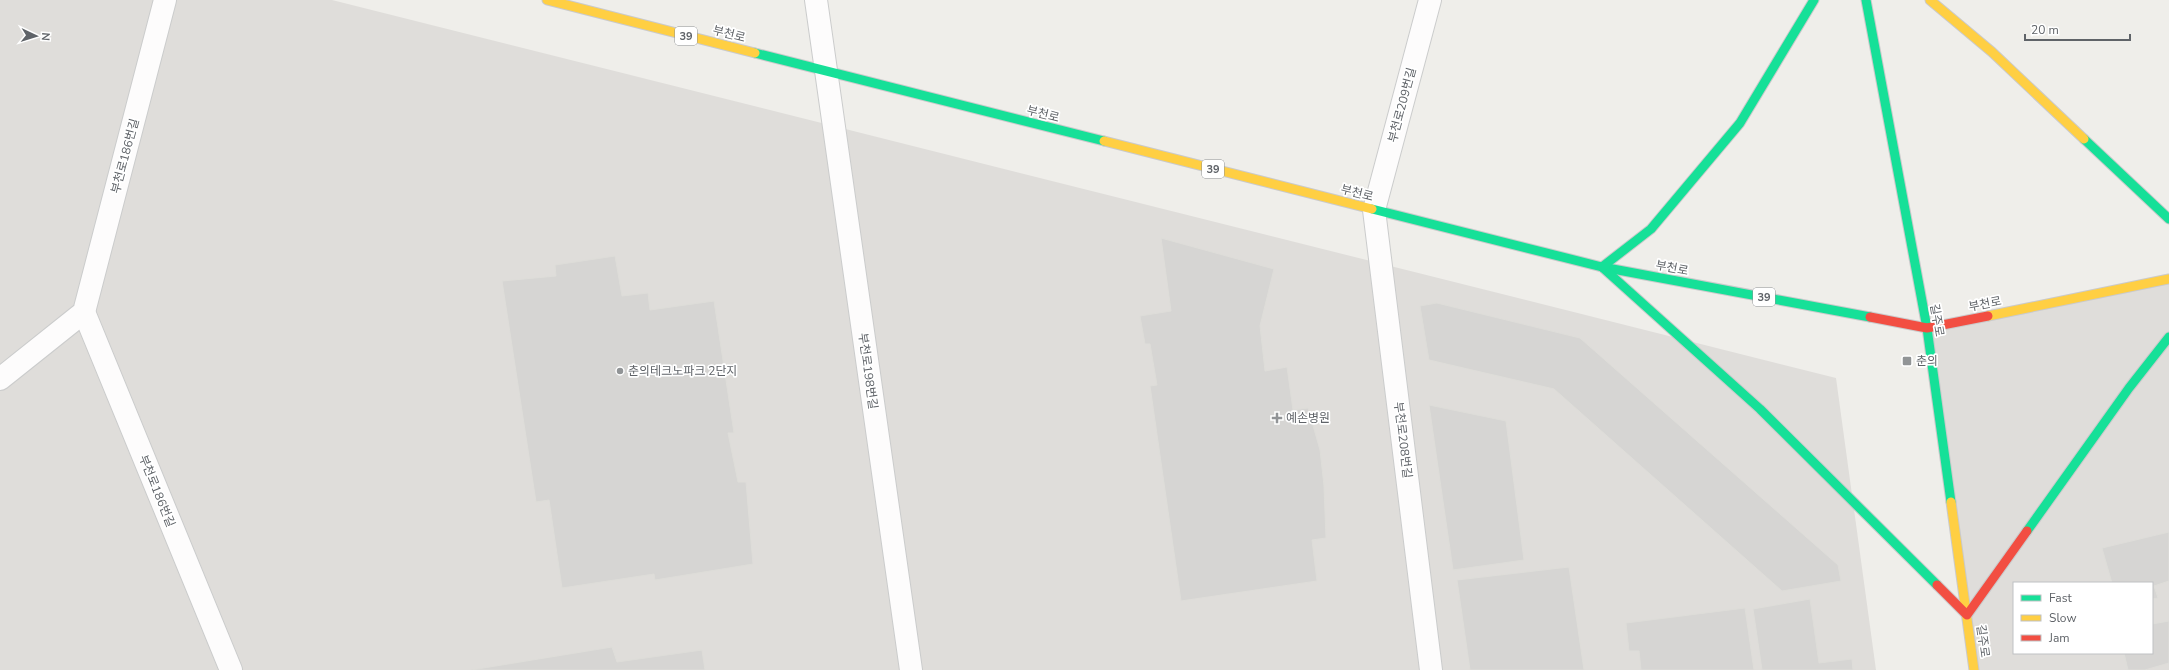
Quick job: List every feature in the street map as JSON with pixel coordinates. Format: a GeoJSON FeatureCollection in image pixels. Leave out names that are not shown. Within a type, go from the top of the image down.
{"type":"FeatureCollection","features":[{"type":"Feature","properties":{"kind":"main road","name":"부천로"},"geometry":{"type":"LineString","coordinates":[[547,0],[1602,267],[1927,328],[2169,279]]}},
{"type":"Feature","properties":{"kind":"main road"},"geometry":{"type":"LineString","coordinates":[[1814,0],[1740,123],[1652,229],[1602,267],[1760,410],[1967,615],[2129,388],[2169,337]]}},
{"type":"Feature","properties":{"kind":"main road","name":"길주로"},"geometry":{"type":"LineString","coordinates":[[1866,0],[1927,328],[1974,670]]}},
{"type":"Feature","properties":{"kind":"main road"},"geometry":{"type":"LineString","coordinates":[[1930,0],[1992,52],[2169,219]]}},
{"type":"Feature","properties":{"kind":"street","name":"부천로186번길"},"geometry":{"type":"LineString","coordinates":[[165,0],[84,312],[231,670]]}},
{"type":"Feature","properties":{"kind":"street","name":"부천로198번길"},"geometry":{"type":"LineString","coordinates":[[816,0],[911,670]]}},
{"type":"Feature","properties":{"kind":"street","name":"부천로209번길"},"geometry":{"type":"LineString","coordinates":[[1374,210],[1430,0]]}},
{"type":"Feature","properties":{"kind":"street","name":"부천로208번길"},"geometry":{"type":"LineString","coordinates":[[1374,210],[1431,670]]}},
{"type":"Feature","properties":{"kind":"street"},"geometry":{"type":"LineString","coordinates":[[0,379],[84,312]]}},
{"type":"Feature","properties":{"kind":"shaded area"},"geometry":{"type":"Polygon","coordinates":[[[0,0],[332,0],[1836,378],[1876,670],[0,670],[0,0]]]}},
{"type":"Feature","properties":{"kind":"shaded area"},"geometry":{"type":"Polygon","coordinates":[[[2169,276],[2169,670],[1969,670],[1927,328],[2169,276]]]}},
{"type":"Feature","properties":{"kind":"building"},"geometry":{"type":"Polygon","coordinates":[[[1161,238],[1274,269],[1260,326],[1265,371],[1287,367],[1293,410],[1308,408],[1320,450],[1324,486],[1326,538],[1312,540],[1317,581],[1181,601],[1150,386],[1157,385],[1150,344],[1145,344],[1140,316],[1171,311],[1161,238]]]}},
{"type":"Feature","properties":{"kind":"building","name":"춘의테크노파크 2단지"},"geometry":{"type":"Polygon","coordinates":[[[615,256],[622,296],[648,293],[650,310],[714,301],[734,433],[728,433],[738,482],[746,482],[753,564],[655,580],[654,574],[562,588],[549,500],[536,502],[502,281],[556,276],[555,265],[615,256]]]}},
{"type":"Feature","properties":{"kind":"building"},"geometry":{"type":"Polygon","coordinates":[[[1437,303],[1580,338],[1838,565],[1841,581],[1782,591],[1554,389],[1429,360],[1420,306],[1437,303]]]}},
{"type":"Feature","properties":{"kind":"building"},"geometry":{"type":"Polygon","coordinates":[[[1429,405],[1506,421],[1524,560],[1453,570],[1429,405]]]}},
{"type":"Feature","properties":{"kind":"building"},"geometry":{"type":"Polygon","coordinates":[[[2169,532],[2169,581],[2154,586],[2158,598],[2153,599],[2153,582],[2112,582],[2102,548],[2169,532]]]}},
{"type":"Feature","properties":{"kind":"building"},"geometry":{"type":"Polygon","coordinates":[[[1569,567],[1584,670],[1470,670],[1457,580],[1569,567]]]}},
{"type":"Feature","properties":{"kind":"building"},"geometry":{"type":"Polygon","coordinates":[[[1810,599],[1819,663],[1852,659],[1853,670],[1762,670],[1753,609],[1810,599]]]}},
{"type":"Feature","properties":{"kind":"building"},"geometry":{"type":"Polygon","coordinates":[[[1745,608],[1754,670],[1641,670],[1639,651],[1629,651],[1626,623],[1745,608]]]}},
{"type":"Feature","properties":{"kind":"building"},"geometry":{"type":"Polygon","coordinates":[[[2169,621],[2169,663],[2145,670],[2128,670],[2124,654],[2153,654],[2153,624],[2169,621]]]}},
{"type":"Feature","properties":{"kind":"building"},"geometry":{"type":"Polygon","coordinates":[[[612,647],[617,662],[702,650],[705,670],[471,670],[612,647]]]}},
{"type":"Feature","properties":{"kind":"traffic: fast"},"geometry":{"type":"LineString","coordinates":[[1602,267],[1651,229],[1740,123],[1814,0]]}},
{"type":"Feature","properties":{"kind":"traffic: fast"},"geometry":{"type":"LineString","coordinates":[[1866,0],[1927,328],[1951,502]]}},
{"type":"Feature","properties":{"kind":"traffic: fast"},"geometry":{"type":"LineString","coordinates":[[755,53],[1104,141]]}},
{"type":"Feature","properties":{"kind":"traffic: fast"},"geometry":{"type":"LineString","coordinates":[[2084,139],[2169,219]]}},
{"type":"Feature","properties":{"kind":"traffic: fast"},"geometry":{"type":"LineString","coordinates":[[1372,209],[1602,267],[1870,317]]}},
{"type":"Feature","properties":{"kind":"traffic: fast"},"geometry":{"type":"LineString","coordinates":[[1602,267],[1760,409],[1937,585]]}},
{"type":"Feature","properties":{"kind":"traffic: fast"},"geometry":{"type":"LineString","coordinates":[[2027,531],[2129,388],[2169,337]]}},
{"type":"Feature","properties":{"kind":"traffic: slow"},"geometry":{"type":"LineString","coordinates":[[547,0],[755,53]]}},
{"type":"Feature","properties":{"kind":"traffic: slow"},"geometry":{"type":"LineString","coordinates":[[1930,0],[1992,52],[2084,139]]}},
{"type":"Feature","properties":{"kind":"traffic: slow"},"geometry":{"type":"LineString","coordinates":[[1104,141],[1372,209]]}},
{"type":"Feature","properties":{"kind":"traffic: slow"},"geometry":{"type":"LineString","coordinates":[[1988,316],[2169,279]]}},
{"type":"Feature","properties":{"kind":"traffic: slow"},"geometry":{"type":"LineString","coordinates":[[1951,502],[1974,670]]}},
{"type":"Feature","properties":{"kind":"traffic: jam"},"geometry":{"type":"LineString","coordinates":[[1870,317],[1927,328],[1988,316]]}},
{"type":"Feature","properties":{"kind":"traffic: jam"},"geometry":{"type":"LineString","coordinates":[[1937,585],[1967,615],[2027,531]]}},
{"type":"Feature","properties":{"kind":"place","name":"춘의"},"geometry":{"type":"Point","coordinates":[1907,361]}},
{"type":"Feature","properties":{"kind":"place","name":"춘의테크노파크 2단지"},"geometry":{"type":"Point","coordinates":[620,371]}},
{"type":"Feature","properties":{"kind":"place","name":"예손병원"},"geometry":{"type":"Point","coordinates":[1277,418]}}]}
